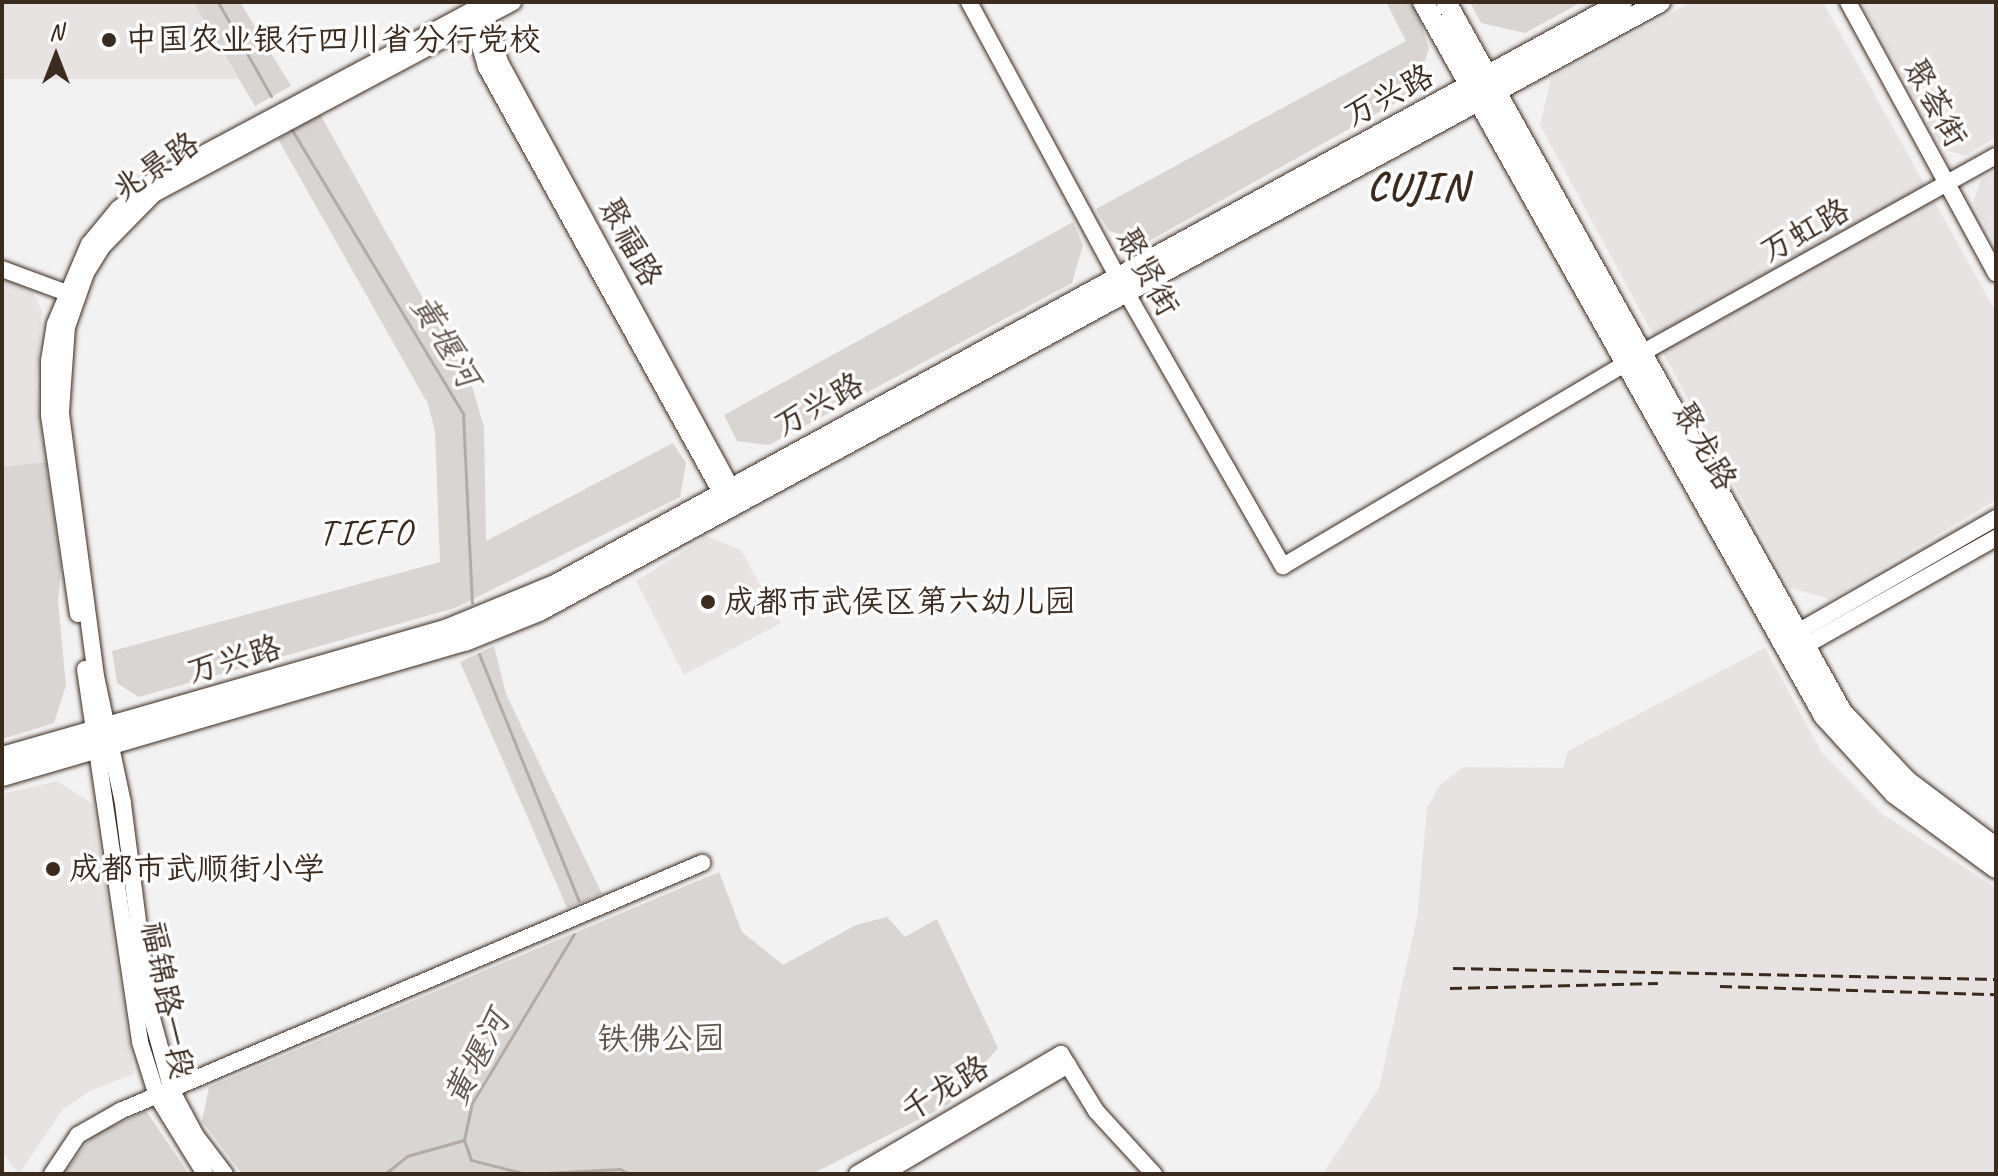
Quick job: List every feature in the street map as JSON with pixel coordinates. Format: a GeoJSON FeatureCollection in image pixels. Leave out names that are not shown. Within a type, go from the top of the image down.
{"type":"FeatureCollection","features":[{"type":"Feature","properties":{"kind":"main road","name":"聚龙路"},"geometry":{"type":"LineString","coordinates":[[1423,2],[1482,90],[1792,645],[1824,716],[1884,784],[1996,868]]}},
{"type":"Feature","properties":{"kind":"main road","name":"聚龙路"},"geometry":{"type":"LineString","coordinates":[[1446,2],[1482,90]]}},
{"type":"Feature","properties":{"kind":"main road","name":"万兴路"},"geometry":{"type":"LineString","coordinates":[[2,757],[103,738],[462,624],[555,585],[731,498],[1482,90],[1622,2]]}},
{"type":"Feature","properties":{"kind":"main road"},"geometry":{"type":"LineString","coordinates":[[1482,90],[1660,2]]}},
{"type":"Feature","properties":{"kind":"main road","name":"聚龙路"},"geometry":{"type":"LineString","coordinates":[[1792,645],[1842,712],[1907,781],[1996,848]]}},
{"type":"Feature","properties":{"kind":"main road"},"geometry":{"type":"LineString","coordinates":[[2,776],[103,738]]}},
{"type":"Feature","properties":{"kind":"street","name":"兆景路"},"geometry":{"type":"LineString","coordinates":[[103,738],[49,414],[49,361],[67,293],[89,244],[118,209],[154,180],[297,99],[478,9],[513,2]]}},
{"type":"Feature","properties":{"kind":"street","name":"聚贤街"},"geometry":{"type":"LineString","coordinates":[[969,2],[1121,284],[1283,566]]}},
{"type":"Feature","properties":{"kind":"street","name":"聚荟街"},"geometry":{"type":"LineString","coordinates":[[1848,2],[1996,273]]}},
{"type":"Feature","properties":{"kind":"street","name":"兆景路"},"geometry":{"type":"LineString","coordinates":[[103,738],[61,412],[67,327],[86,273],[127,216],[154,194],[478,9]]}},
{"type":"Feature","properties":{"kind":"street","name":"聚福路"},"geometry":{"type":"LineString","coordinates":[[478,9],[500,62],[731,498]]}},
{"type":"Feature","properties":{"kind":"street","name":"万虹路"},"geometry":{"type":"LineString","coordinates":[[1283,566],[1632,360],[1996,156]]}},
{"type":"Feature","properties":{"kind":"street"},"geometry":{"type":"LineString","coordinates":[[2,269],[67,293]]}},
{"type":"Feature","properties":{"kind":"street"},"geometry":{"type":"LineString","coordinates":[[1792,645],[1996,518]]}},
{"type":"Feature","properties":{"kind":"street"},"geometry":{"type":"LineString","coordinates":[[1792,645],[1996,538]]}},
{"type":"Feature","properties":{"kind":"street","name":"福锦路一段"},"geometry":{"type":"LineString","coordinates":[[103,738],[140,1042],[205,1174]]}},
{"type":"Feature","properties":{"kind":"street"},"geometry":{"type":"LineString","coordinates":[[52,1174],[78,1135],[165,1094],[702,863]]}},
{"type":"Feature","properties":{"kind":"street"},"geometry":{"type":"LineString","coordinates":[[1065,1060],[1096,1111],[1154,1174]]}},
{"type":"Feature","properties":{"kind":"street","name":"千龙路"},"geometry":{"type":"LineString","coordinates":[[857,1174],[1065,1060]]}},
{"type":"Feature","properties":{"kind":"street","name":"千龙路"},"geometry":{"type":"LineString","coordinates":[[883,1174],[1065,1060]]}},
{"type":"Feature","properties":{"kind":"street","name":"福锦路一段"},"geometry":{"type":"LineString","coordinates":[[165,1094],[225,1174]]}},
{"type":"Feature","properties":{"kind":"shaded area","name":"中国农业银行四川省分行党校"},"geometry":{"type":"Polygon","coordinates":[[[2,2],[193,2],[238,79],[2,79],[2,2]]]}},
{"type":"Feature","properties":{"kind":"shaded area"},"geometry":{"type":"Polygon","coordinates":[[[1692,2],[1823,2],[1996,312],[1996,500],[1830,599],[1790,588],[1540,125],[1551,78],[1692,2]]]}},
{"type":"Feature","properties":{"kind":"shaded area"},"geometry":{"type":"Polygon","coordinates":[[[1862,2],[1996,2],[1996,137],[1965,156],[1943,149],[1862,2]]]}},
{"type":"Feature","properties":{"kind":"shaded area"},"geometry":{"type":"Polygon","coordinates":[[[1996,171],[1996,246],[1973,203],[1981,179],[1996,171]]]}},
{"type":"Feature","properties":{"kind":"shaded area"},"geometry":{"type":"Polygon","coordinates":[[[2,276],[31,288],[42,311],[36,386],[46,462],[2,469],[2,276]]]}},
{"type":"Feature","properties":{"kind":"shaded area","name":"成都市武侯区第六幼儿园"},"geometry":{"type":"Polygon","coordinates":[[[707,536],[741,550],[781,623],[684,675],[636,581],[707,536]]]}},
{"type":"Feature","properties":{"kind":"shaded area"},"geometry":{"type":"Polygon","coordinates":[[[1765,648],[1822,753],[1882,814],[1996,888],[1996,1174],[1323,1174],[1379,1088],[1417,918],[1427,808],[1440,785],[1463,767],[1563,768],[1568,751],[1765,648]]]}},
{"type":"Feature","properties":{"kind":"shaded area"},"geometry":{"type":"Polygon","coordinates":[[[57,781],[93,804],[134,1074],[92,1090],[63,1109],[19,1174],[2,1152],[2,794],[57,781]]]}},
{"type":"Feature","properties":{"kind":"green space"},"geometry":{"type":"Polygon","coordinates":[[[193,2],[240,2],[291,86],[255,106],[193,2]]]}},
{"type":"Feature","properties":{"kind":"green space"},"geometry":{"type":"Polygon","coordinates":[[[1386,2],[1411,2],[1429,48],[1415,92],[1149,241],[1109,231],[1096,209],[1406,41],[1386,2]]]}},
{"type":"Feature","properties":{"kind":"green space"},"geometry":{"type":"Polygon","coordinates":[[[1470,2],[1582,2],[1525,33],[1481,23],[1470,2]]]}},
{"type":"Feature","properties":{"kind":"green space"},"geometry":{"type":"Polygon","coordinates":[[[320,114],[472,386],[484,427],[486,541],[673,443],[686,463],[680,497],[455,608],[139,697],[117,683],[112,651],[440,562],[435,431],[428,404],[278,139],[320,114]]]}},
{"type":"Feature","properties":{"kind":"green space"},"geometry":{"type":"Polygon","coordinates":[[[1073,222],[1083,245],[1072,283],[769,445],[737,441],[724,415],[1073,222]]]}},
{"type":"Feature","properties":{"kind":"green space"},"geometry":{"type":"Polygon","coordinates":[[[46,462],[61,567],[58,601],[66,685],[54,723],[2,739],[2,467],[46,462]]]}},
{"type":"Feature","properties":{"kind":"green space"},"geometry":{"type":"Polygon","coordinates":[[[494,646],[506,694],[602,894],[567,908],[460,662],[494,646]]]}},
{"type":"Feature","properties":{"kind":"green space","name":"铁佛公园"},"geometry":{"type":"Polygon","coordinates":[[[719,872],[742,932],[783,965],[856,925],[887,917],[905,937],[937,919],[998,1048],[949,1104],[812,1174],[242,1174],[202,1121],[209,1087],[719,872]]]}},
{"type":"Feature","properties":{"kind":"green space"},"geometry":{"type":"Polygon","coordinates":[[[146,1111],[189,1174],[63,1174],[93,1135],[146,1111]]]}},
{"type":"Feature","properties":{"kind":"waterway","name":"黄堰河"},"geometry":{"type":"LineString","coordinates":[[218,2],[271,96]]}},
{"type":"Feature","properties":{"kind":"waterway","name":"黄堰河"},"geometry":{"type":"LineString","coordinates":[[292,130],[463,414],[472,603]]}},
{"type":"Feature","properties":{"kind":"waterway","name":"黄堰河"},"geometry":{"type":"LineString","coordinates":[[479,654],[579,901]]}},
{"type":"Feature","properties":{"kind":"waterway","name":"黄堰河"},"geometry":{"type":"LineString","coordinates":[[526,1174],[471,1160],[464,1140],[472,1103],[574,934]]}},
{"type":"Feature","properties":{"kind":"waterway"},"geometry":{"type":"LineString","coordinates":[[385,1174],[407,1156],[464,1140]]}},
{"type":"Feature","properties":{"kind":"waterway","name":"黄堰河"},"geometry":{"type":"LineString","coordinates":[[528,1174],[620,1169],[629,1174]]}},
{"type":"Feature","properties":{"kind":"railway"},"geometry":{"type":"LineString","coordinates":[[1453,968],[1996,979]]}},
{"type":"Feature","properties":{"kind":"railway"},"geometry":{"type":"LineString","coordinates":[[1450,988],[1658,983]]}},
{"type":"Feature","properties":{"kind":"railway"},"geometry":{"type":"LineString","coordinates":[[1720,986],[1996,994]]}},
{"type":"Feature","properties":{"kind":"place","name":"中国农业银行四川省分行党校"},"geometry":{"type":"Point","coordinates":[109,40]}},
{"type":"Feature","properties":{"kind":"place","name":"成都市武侯区第六幼儿园"},"geometry":{"type":"Point","coordinates":[708,602]}},
{"type":"Feature","properties":{"kind":"place","name":"成都市武顺街小学"},"geometry":{"type":"Point","coordinates":[53,869]}},
{"type":"Feature","properties":{"kind":"district","name":"CUJIN"},"geometry":{"type":"Point","coordinates":[1418,186]}},
{"type":"Feature","properties":{"kind":"district","name":"TIEFO"},"geometry":{"type":"Point","coordinates":[366,533]}}]}
